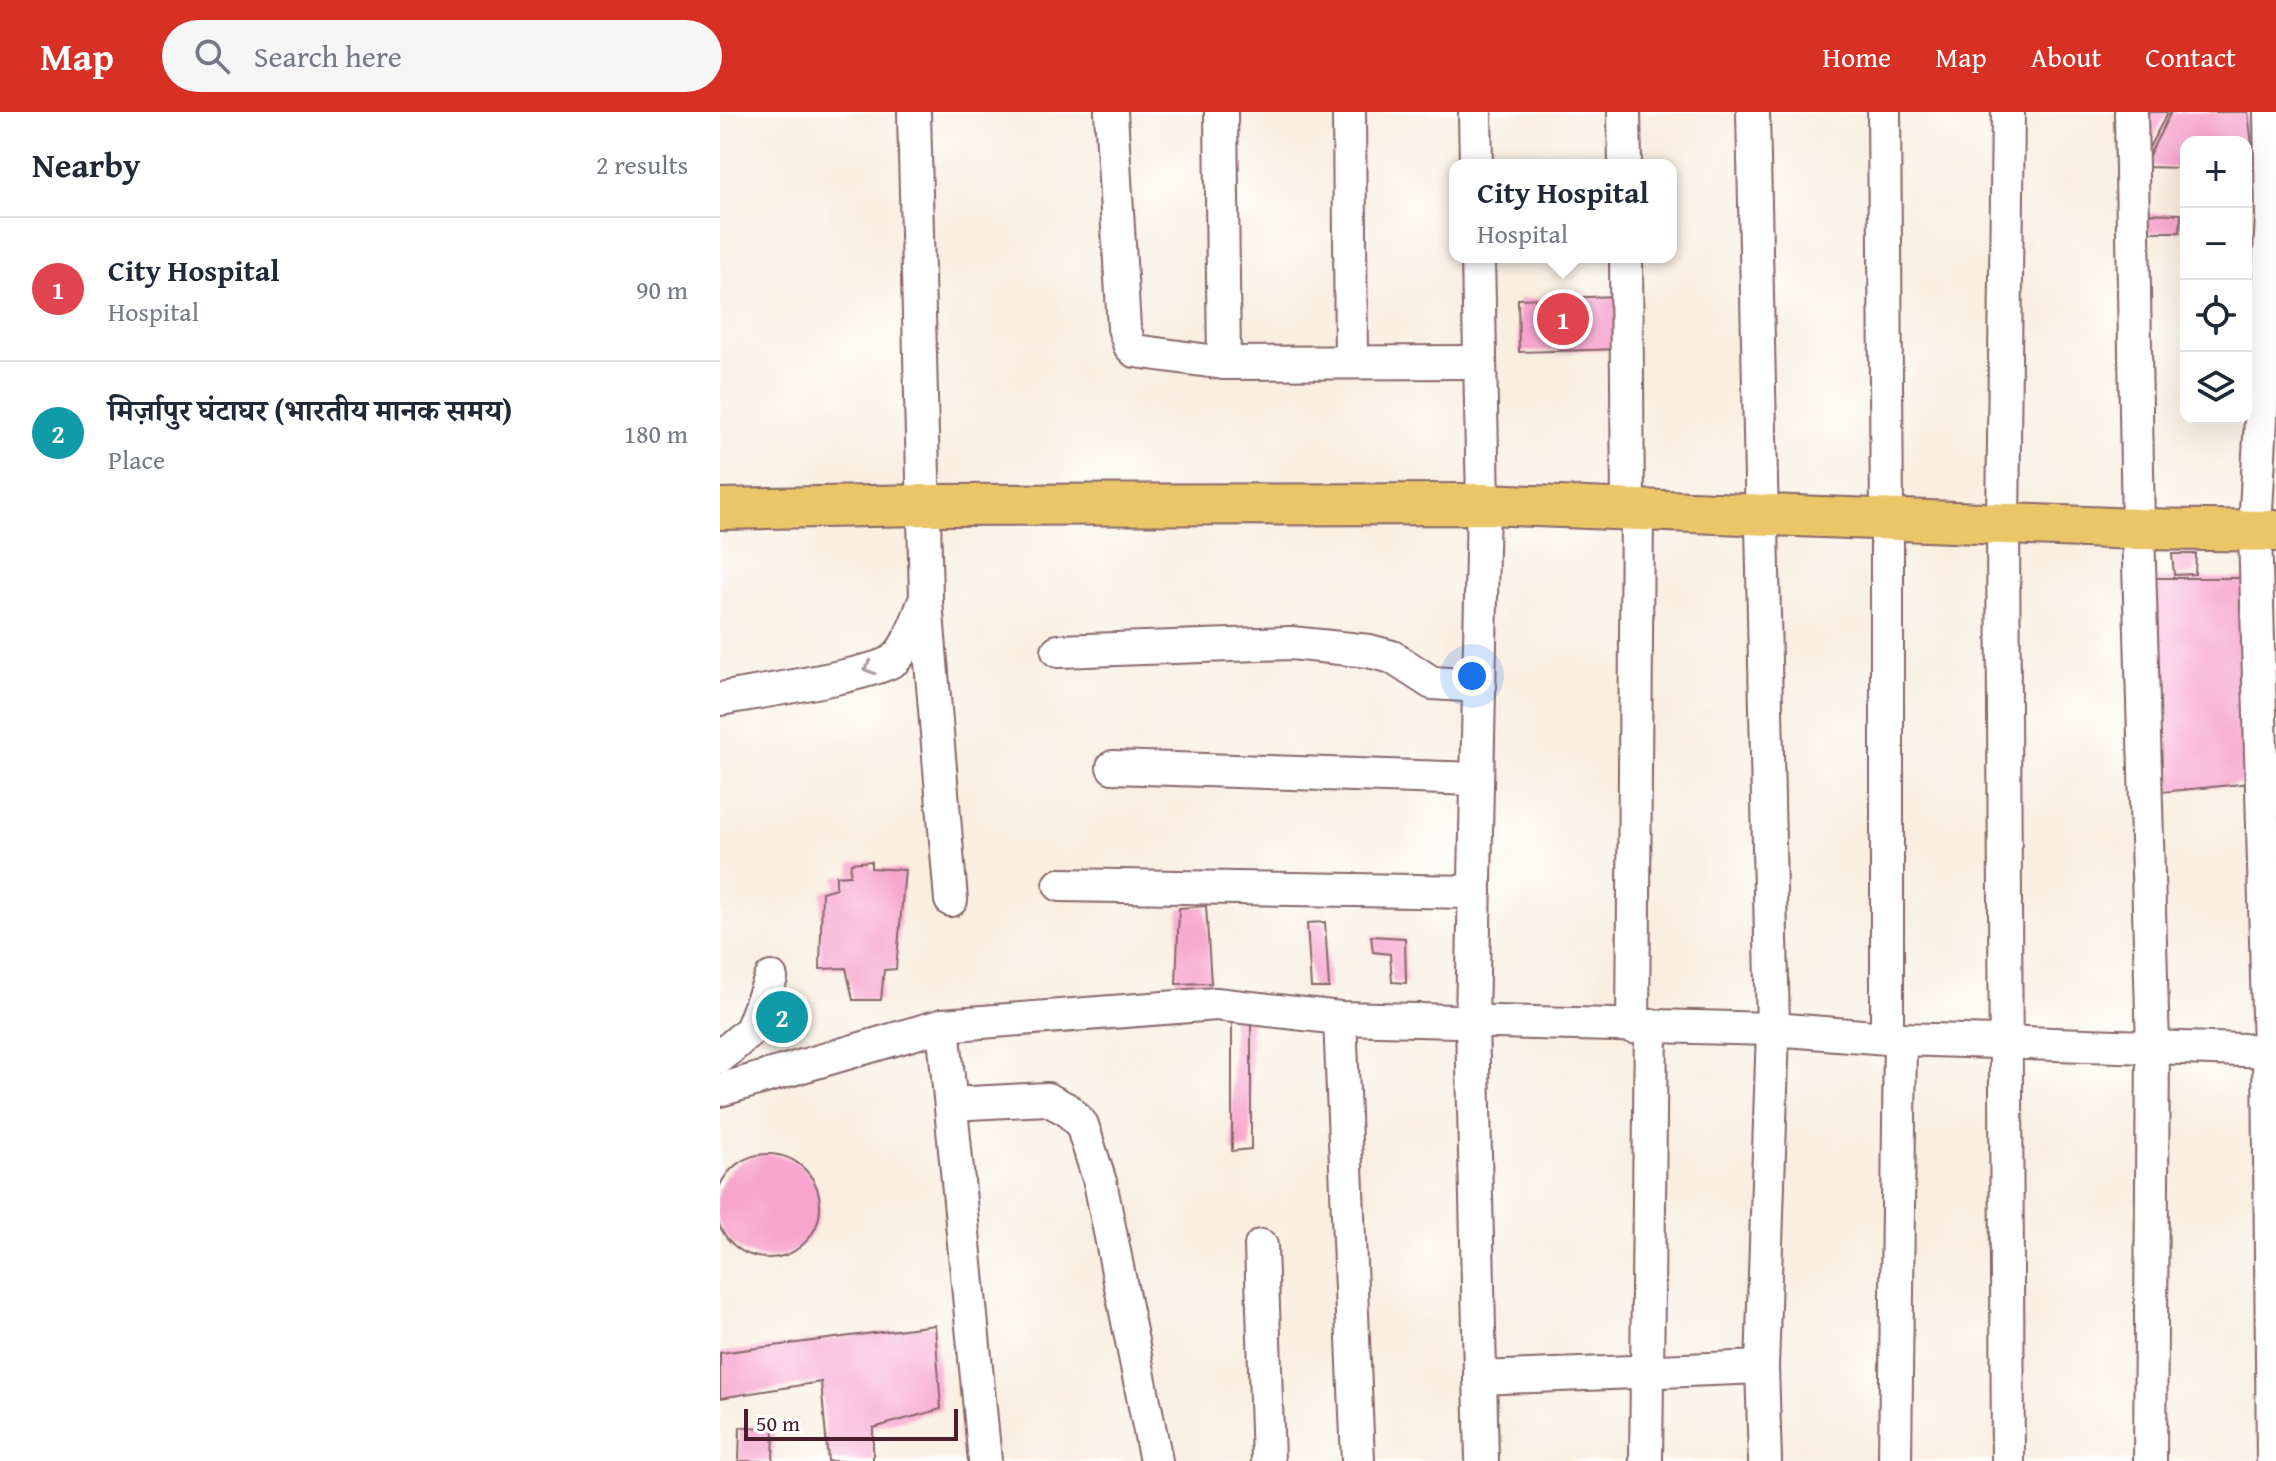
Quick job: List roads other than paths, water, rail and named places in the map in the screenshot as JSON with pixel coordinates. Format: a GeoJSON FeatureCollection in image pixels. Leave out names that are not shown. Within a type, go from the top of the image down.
{"type":"FeatureCollection","features":[{"type":"Feature","properties":{"kind":"main road"},"geometry":{"type":"LineString","coordinates":[[720,509],[924,505],[1483,504],[2138,529],[2266,530]]}},
{"type":"Feature","properties":{"kind":"street"},"geometry":{"type":"LineString","coordinates":[[914,112],[926,598],[951,900]]}},
{"type":"Feature","properties":{"kind":"street"},"geometry":{"type":"LineString","coordinates":[[1111,112],[1124,328],[1135,351],[1224,363],[1480,362]]}},
{"type":"Feature","properties":{"kind":"street"},"geometry":{"type":"LineString","coordinates":[[1221,112],[1224,363]]}},
{"type":"Feature","properties":{"kind":"street"},"geometry":{"type":"LineString","coordinates":[[1349,112],[1351,362]]}},
{"type":"Feature","properties":{"kind":"street"},"geometry":{"type":"LineString","coordinates":[[1475,112],[1476,159]]}},
{"type":"Feature","properties":{"kind":"street"},"geometry":{"type":"LineString","coordinates":[[1624,112],[1625,159]]}},
{"type":"Feature","properties":{"kind":"street"},"geometry":{"type":"LineString","coordinates":[[1753,112],[1773,1029],[1762,1367],[1765,1461]]}},
{"type":"Feature","properties":{"kind":"street"},"geometry":{"type":"LineString","coordinates":[[1884,112],[1894,1039],[1895,1461]]}},
{"type":"Feature","properties":{"kind":"street"},"geometry":{"type":"LineString","coordinates":[[2008,112],[2003,523],[2008,1461]]}},
{"type":"Feature","properties":{"kind":"street"},"geometry":{"type":"LineString","coordinates":[[2131,112],[2138,529],[2153,1047],[2150,1461]]}},
{"type":"Feature","properties":{"kind":"street"},"geometry":{"type":"LineString","coordinates":[[2270,112],[2272,216],[2266,530],[2273,1461]]}},
{"type":"Feature","properties":{"kind":"street"},"geometry":{"type":"LineString","coordinates":[[1478,263],[1483,504],[1472,1020],[1482,1461]]}},
{"type":"Feature","properties":{"kind":"street"},"geometry":{"type":"LineString","coordinates":[[1626,263],[1642,1027],[1646,1461]]}},
{"type":"Feature","properties":{"kind":"street"},"geometry":{"type":"LineString","coordinates":[[720,699],[850,674],[894,660],[926,598]]}},
{"type":"Feature","properties":{"kind":"street"},"geometry":{"type":"LineString","coordinates":[[1058,651],[1291,643],[1369,651],[1392,657],[1432,683],[1480,686]]}},
{"type":"Feature","properties":{"kind":"street"},"geometry":{"type":"LineString","coordinates":[[1113,767],[1477,779]]}},
{"type":"Feature","properties":{"kind":"street"},"geometry":{"type":"LineString","coordinates":[[1060,885],[1475,892]]}},
{"type":"Feature","properties":{"kind":"street"},"geometry":{"type":"LineString","coordinates":[[720,1057],[751,1030],[771,978]]}},
{"type":"Feature","properties":{"kind":"street"},"geometry":{"type":"LineString","coordinates":[[720,1090],[943,1025],[1216,1004],[1340,1018],[1773,1029],[2006,1044],[2272,1051]]}},
{"type":"Feature","properties":{"kind":"street"},"geometry":{"type":"LineString","coordinates":[[1340,1018],[1358,1461]]}},
{"type":"Feature","properties":{"kind":"street"},"geometry":{"type":"LineString","coordinates":[[943,1025],[985,1461]]}},
{"type":"Feature","properties":{"kind":"street"},"geometry":{"type":"LineString","coordinates":[[951,1104],[1047,1099],[1068,1110],[1082,1125],[1100,1182],[1156,1461]]}},
{"type":"Feature","properties":{"kind":"street"},"geometry":{"type":"LineString","coordinates":[[1261,1246],[1268,1461]]}},
{"type":"Feature","properties":{"kind":"street"},"geometry":{"type":"LineString","coordinates":[[1480,1378],[1762,1367]]}},
{"type":"Feature","properties":{"kind":"place","name":"City Hospital"},"geometry":{"type":"Point","coordinates":[1563,319]}},
{"type":"Feature","properties":{"kind":"place","name":"मिर्ज़ापुर घंटाघर (भारतीय मानक समय)"},"geometry":{"type":"Point","coordinates":[782,1017]}}]}
